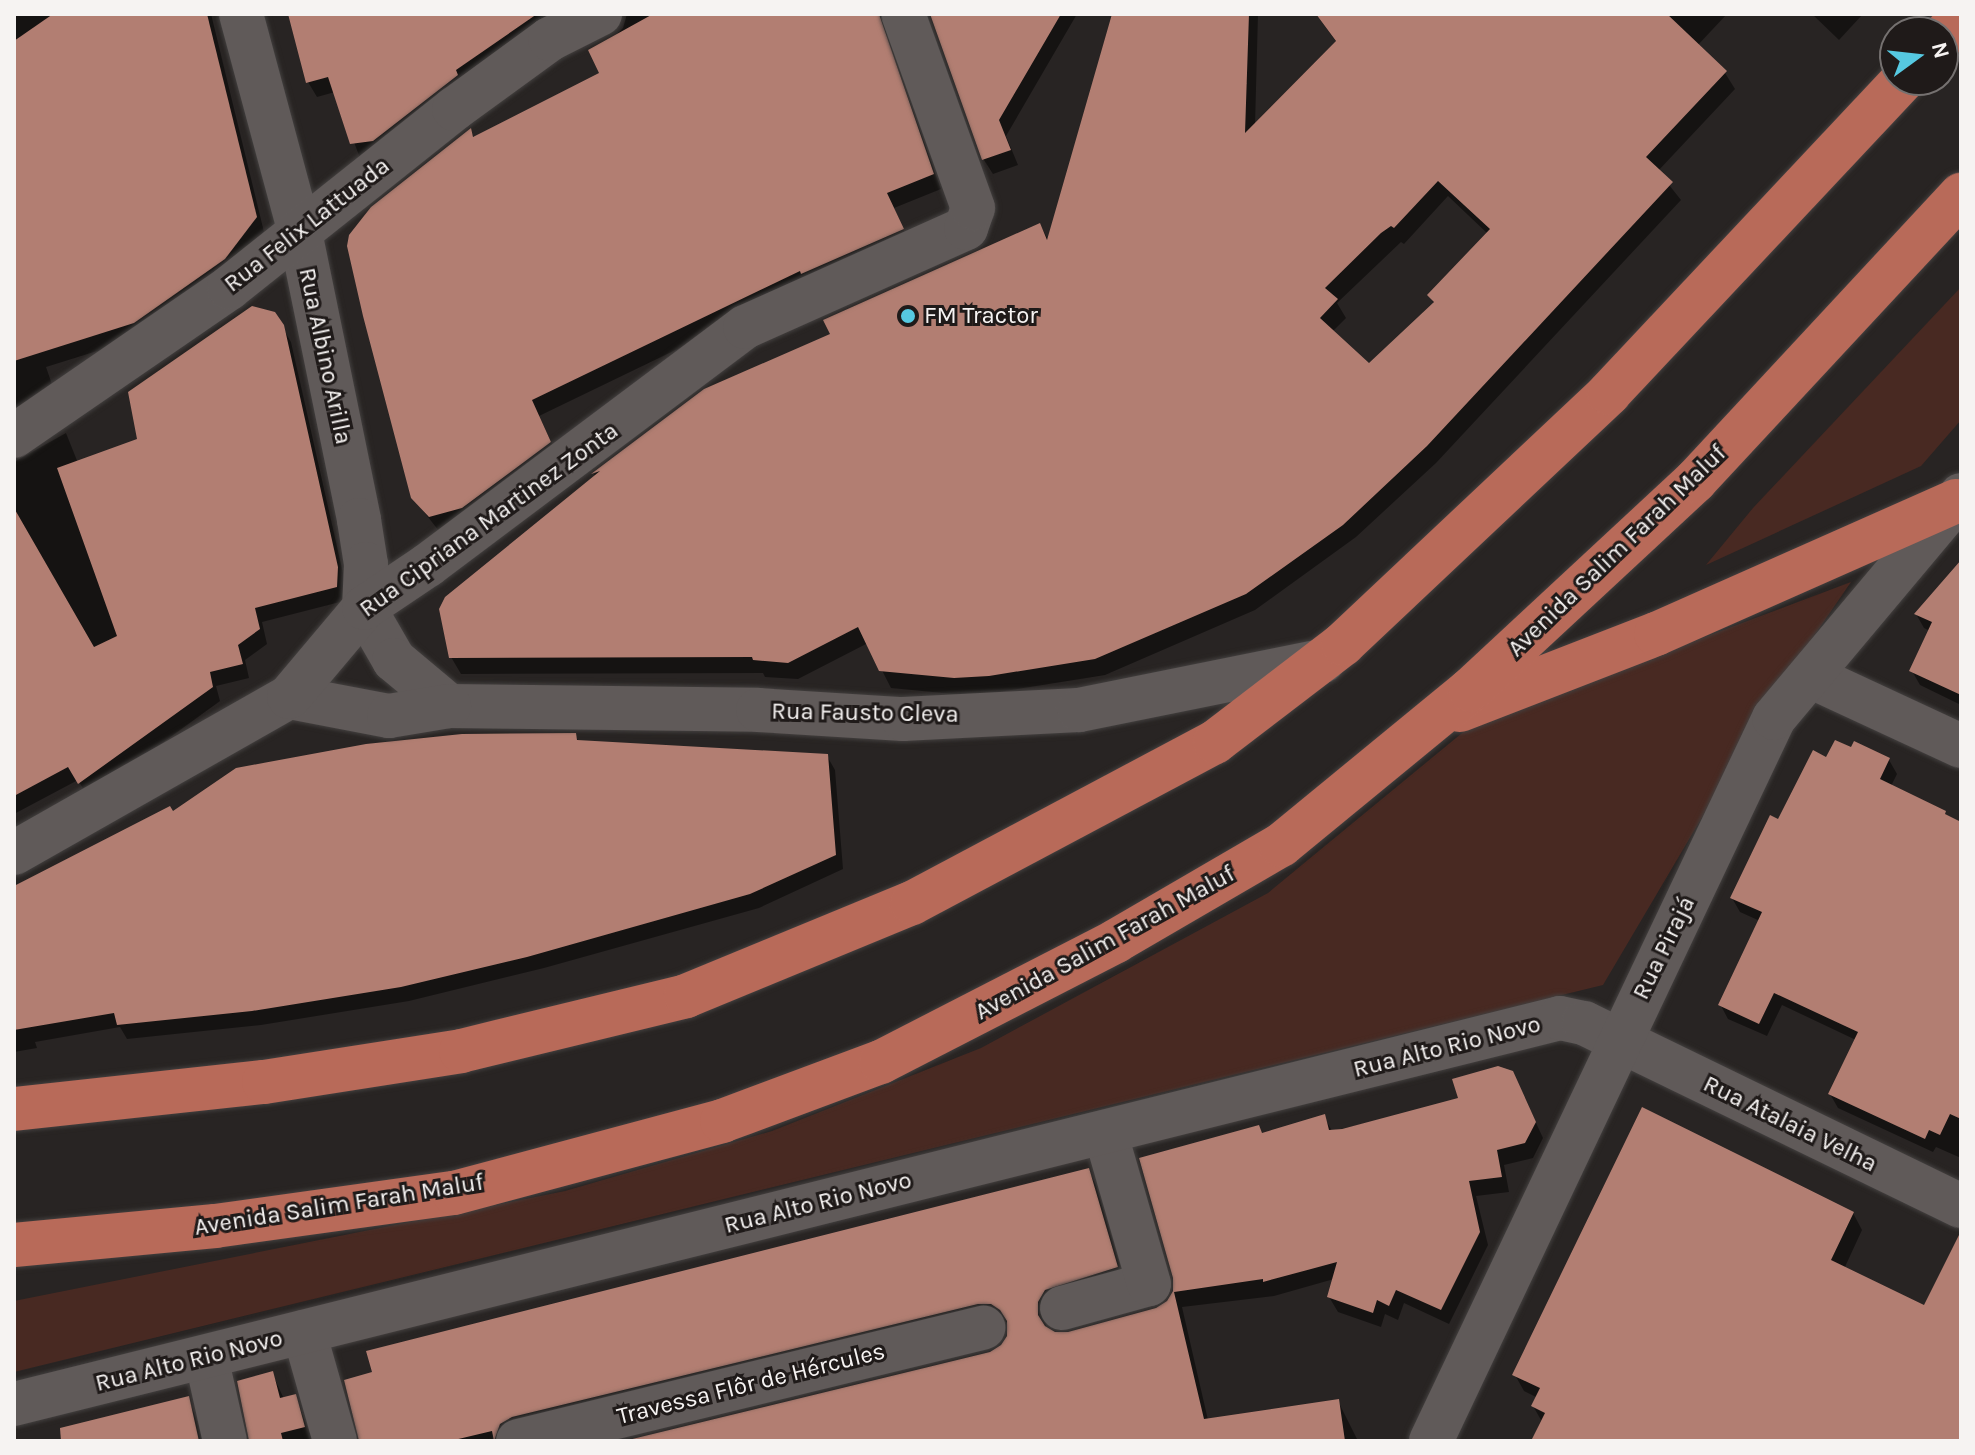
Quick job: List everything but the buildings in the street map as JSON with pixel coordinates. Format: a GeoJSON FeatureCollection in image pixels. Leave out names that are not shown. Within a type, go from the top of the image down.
{"type":"FeatureCollection","features":[{"type":"Feature","properties":{"kind":"highway"},"geometry":{"type":"LineString","coordinates":[[14,1109],[264,1082],[461,1051],[686,996],[912,903],[1215,742],[1323,661],[1609,393],[1888,96]]}},
{"type":"Feature","properties":{"kind":"highway","name":"Avenida Salim Farah Maluf"},"geometry":{"type":"LineString","coordinates":[[14,1245],[215,1226],[454,1193],[722,1121],[867,1068],[1116,941],[1281,845],[1470,690],[1695,481],[1961,195]]}},
{"type":"Feature","properties":{"kind":"highway"},"geometry":{"type":"LineString","coordinates":[[1432,721],[1656,634],[1959,498]]}},
{"type":"Feature","properties":{"kind":"street","name":"Rua Albino Arilla"},"geometry":{"type":"LineString","coordinates":[[241,14],[300,232],[361,534],[366,564],[364,608]]}},
{"type":"Feature","properties":{"kind":"street","name":"Rua Felix Lattuada"},"geometry":{"type":"LineString","coordinates":[[14,436],[229,288],[454,109],[550,39],[600,14]]}},
{"type":"Feature","properties":{"kind":"street","name":"Rua Cipriana Martinez Zonta"},"geometry":{"type":"LineString","coordinates":[[14,853],[289,697],[364,608],[428,565],[745,327],[966,228],[973,208],[903,14]]}},
{"type":"Feature","properties":{"kind":"street","name":"Rua Pirajá"},"geometry":{"type":"LineString","coordinates":[[1431,1441],[1774,718],[1959,498]]}},
{"type":"Feature","properties":{"kind":"street"},"geometry":{"type":"LineString","coordinates":[[364,608],[394,660],[449,706]]}},
{"type":"Feature","properties":{"kind":"street","name":"Rua Fausto Cleva"},"geometry":{"type":"LineString","coordinates":[[289,697],[389,716],[449,706],[758,710],[903,719],[1079,710],[1323,661]]}},
{"type":"Feature","properties":{"kind":"street"},"geometry":{"type":"LineString","coordinates":[[1810,676],[1961,746]]}},
{"type":"Feature","properties":{"kind":"street","name":"Rua Alto Rio Novo"},"geometry":{"type":"LineString","coordinates":[[14,1404],[1560,1018],[1584,1023],[1619,1042]]}},
{"type":"Feature","properties":{"kind":"street","name":"Rua Atalaia Velha"},"geometry":{"type":"LineString","coordinates":[[1619,1042],[1961,1206]]}},
{"type":"Feature","properties":{"kind":"street"},"geometry":{"type":"LineString","coordinates":[[1062,1308],[1149,1284],[1105,1132]]}},
{"type":"Feature","properties":{"kind":"street","name":"Travessa Flôr de Hércules"},"geometry":{"type":"LineString","coordinates":[[518,1441],[983,1328]]}},
{"type":"Feature","properties":{"kind":"street"},"geometry":{"type":"LineString","coordinates":[[304,1332],[335,1441]]}},
{"type":"Feature","properties":{"kind":"street"},"geometry":{"type":"LineString","coordinates":[[206,1357],[225,1441]]}},
{"type":"Feature","properties":{"kind":"shaded area"},"geometry":{"type":"Polygon","coordinates":[[[1961,287],[1961,420],[1921,466],[1706,565],[1753,508],[1961,287]]]}},
{"type":"Feature","properties":{"kind":"shaded area"},"geometry":{"type":"Polygon","coordinates":[[[1851,582],[1779,687],[1603,985],[14,1372],[14,1301],[565,1191],[772,1131],[981,1048],[1268,893],[1473,724],[1851,582]]]}},
{"type":"Feature","properties":{"kind":"place","name":"FM Tractor"},"geometry":{"type":"Point","coordinates":[908,316]}}]}
